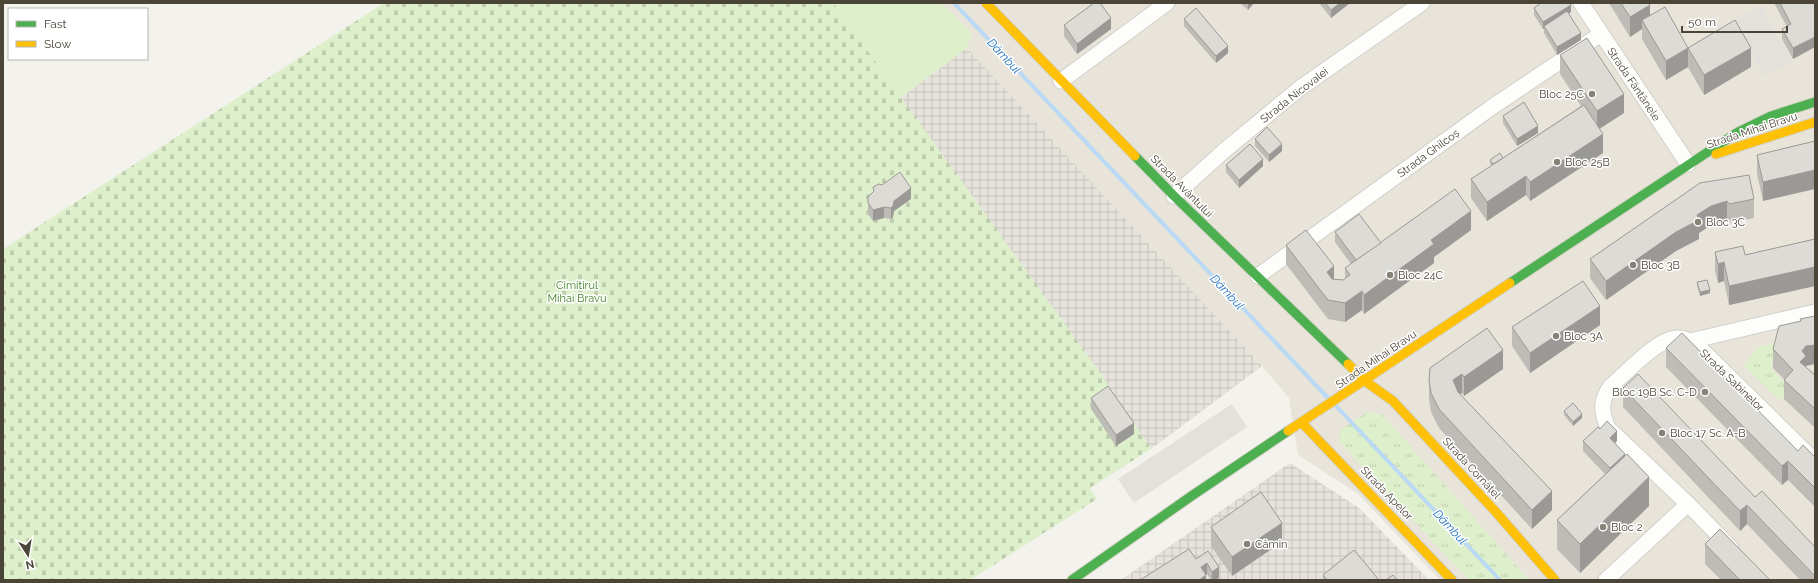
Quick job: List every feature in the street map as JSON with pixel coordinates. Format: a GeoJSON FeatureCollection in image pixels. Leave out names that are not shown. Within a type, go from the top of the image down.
{"type":"FeatureCollection","features":[{"type":"Feature","properties":{"kind":"street","name":"Strada Avântului"},"geometry":{"type":"LineString","coordinates":[[986,3],[1174,196],[1365,380]]}},
{"type":"Feature","properties":{"kind":"street"},"geometry":{"type":"LineString","coordinates":[[1062,81],[1167,3]]}},
{"type":"Feature","properties":{"kind":"street","name":"Strada Nicovalei"},"geometry":{"type":"LineString","coordinates":[[1174,196],[1300,88],[1422,3]]}},
{"type":"Feature","properties":{"kind":"street","name":"Strada Fântânele"},"geometry":{"type":"LineString","coordinates":[[1581,3],[1601,34],[1692,162]]}},
{"type":"Feature","properties":{"kind":"street","name":"Strada Ghilcoș"},"geometry":{"type":"LineString","coordinates":[[1258,276],[1492,107],[1601,34]]}},
{"type":"Feature","properties":{"kind":"street","name":"Strada Mihai Bravu"},"geometry":{"type":"LineString","coordinates":[[1072,580],[1190,497],[1738,132],[1770,116],[1815,102]]}},
{"type":"Feature","properties":{"kind":"street","name":"Strada Mihai Bravu"},"geometry":{"type":"LineString","coordinates":[[1692,162],[1743,147],[1815,122]]}},
{"type":"Feature","properties":{"kind":"street"},"geometry":{"type":"LineString","coordinates":[[1690,341],[1815,312]]}},
{"type":"Feature","properties":{"kind":"street","name":"Strada Sabinelor"},"geometry":{"type":"LineString","coordinates":[[1742,558],[1608,428],[1603,417],[1602,404],[1604,394],[1611,386],[1664,341],[1678,338],[1690,341],[1703,351],[1815,461]]}},
{"type":"Feature","properties":{"kind":"street","name":"Strada Cornățel"},"geometry":{"type":"LineString","coordinates":[[1365,380],[1393,401],[1496,511],[1554,580]]}},
{"type":"Feature","properties":{"kind":"street","name":"Strada Apelor"},"geometry":{"type":"LineString","coordinates":[[1302,423],[1452,580]]}},
{"type":"Feature","properties":{"kind":"street"},"geometry":{"type":"LineString","coordinates":[[1606,580],[1688,504]]}},
{"type":"Feature","properties":{"kind":"shaded area"},"geometry":{"type":"Polygon","coordinates":[[[918,3],[1815,3],[1815,580],[1440,580],[1357,493],[1298,455],[1289,398],[1262,366],[967,48],[918,3]]]}},
{"type":"Feature","properties":{"kind":"shaded area"},"geometry":{"type":"Polygon","coordinates":[[[1761,6],[1792,61],[1764,76],[1733,21],[1761,6]]]}},
{"type":"Feature","properties":{"kind":"shaded area"},"geometry":{"type":"Polygon","coordinates":[[[967,48],[1262,366],[1151,449],[1098,370],[900,98],[967,48]]]}},
{"type":"Feature","properties":{"kind":"shaded area"},"geometry":{"type":"Polygon","coordinates":[[[1232,404],[1247,427],[1134,503],[1118,479],[1232,404]]]}},
{"type":"Feature","properties":{"kind":"shaded area"},"geometry":{"type":"Polygon","coordinates":[[[1290,463],[1359,508],[1429,580],[1121,580],[1290,463]]]}},
{"type":"Feature","properties":{"kind":"green space","name":"Cimitirul Mihai Bravu"},"geometry":{"type":"Polygon","coordinates":[[[384,3],[833,3],[1098,370],[1151,449],[1090,488],[1097,499],[970,580],[3,580],[3,249],[384,3]]]}},
{"type":"Feature","properties":{"kind":"green space"},"geometry":{"type":"Polygon","coordinates":[[[779,3],[942,3],[972,34],[967,48],[900,98],[1098,370],[779,3]]]}},
{"type":"Feature","properties":{"kind":"green space"},"geometry":{"type":"Polygon","coordinates":[[[1777,342],[1771,368],[1790,389],[1780,401],[1744,366],[1758,347],[1777,342]]]}},
{"type":"Feature","properties":{"kind":"green space"},"geometry":{"type":"Polygon","coordinates":[[[1367,412],[1382,414],[1529,580],[1469,580],[1341,444],[1339,431],[1367,412]]]}},
{"type":"Feature","properties":{"kind":"building"},"geometry":{"type":"Polygon","coordinates":[[[1094,3],[1100,3],[1111,18],[1077,44],[1064,25],[1094,3]]]}},
{"type":"Feature","properties":{"kind":"building"},"geometry":{"type":"Polygon","coordinates":[[[1325,3],[1340,3],[1331,10],[1325,3]]]}},
{"type":"Feature","properties":{"kind":"building"},"geometry":{"type":"Polygon","coordinates":[[[1541,3],[1570,3],[1571,5],[1543,22],[1534,8],[1541,3]]]}},
{"type":"Feature","properties":{"kind":"building"},"geometry":{"type":"Polygon","coordinates":[[[1621,3],[1649,3],[1650,5],[1630,17],[1621,3]]]}},
{"type":"Feature","properties":{"kind":"building"},"geometry":{"type":"Polygon","coordinates":[[[1780,3],[1815,3],[1815,37],[1793,48],[1782,29],[1791,24],[1780,3]]]}},
{"type":"Feature","properties":{"kind":"building"},"geometry":{"type":"Polygon","coordinates":[[[1665,7],[1688,48],[1666,61],[1642,20],[1665,7]]]}},
{"type":"Feature","properties":{"kind":"building"},"geometry":{"type":"Polygon","coordinates":[[[1196,8],[1228,46],[1216,56],[1184,19],[1196,8]]]}},
{"type":"Feature","properties":{"kind":"building"},"geometry":{"type":"Polygon","coordinates":[[[1567,11],[1581,33],[1557,47],[1544,26],[1567,11]]]}},
{"type":"Feature","properties":{"kind":"building"},"geometry":{"type":"Polygon","coordinates":[[[1735,20],[1751,48],[1704,75],[1688,48],[1735,20]]]}},
{"type":"Feature","properties":{"kind":"building"},"geometry":{"type":"Polygon","coordinates":[[[1587,38],[1624,94],[1597,111],[1560,55],[1587,38]]]}},
{"type":"Feature","properties":{"kind":"building"},"geometry":{"type":"Polygon","coordinates":[[[1524,102],[1538,126],[1517,139],[1503,116],[1524,102]]]}},
{"type":"Feature","properties":{"kind":"building"},"geometry":{"type":"Polygon","coordinates":[[[1584,105],[1603,134],[1530,182],[1526,176],[1487,202],[1471,179],[1584,105]]]}},
{"type":"Feature","properties":{"kind":"building"},"geometry":{"type":"Polygon","coordinates":[[[1267,127],[1282,144],[1269,155],[1255,139],[1267,127]]]}},
{"type":"Feature","properties":{"kind":"building"},"geometry":{"type":"Polygon","coordinates":[[[1815,141],[1815,170],[1763,182],[1757,155],[1815,141]]]}},
{"type":"Feature","properties":{"kind":"building"},"geometry":{"type":"Polygon","coordinates":[[[1250,144],[1263,159],[1239,180],[1226,165],[1250,144]]]}},
{"type":"Feature","properties":{"kind":"building"},"geometry":{"type":"Polygon","coordinates":[[[1500,153],[1503,158],[1493,164],[1490,160],[1500,153]]]}},
{"type":"Feature","properties":{"kind":"building"},"geometry":{"type":"Polygon","coordinates":[[[900,172],[911,188],[894,201],[891,208],[884,207],[873,210],[868,203],[868,197],[874,191],[873,187],[879,184],[882,185],[900,172]]]}},
{"type":"Feature","properties":{"kind":"building"},"geometry":{"type":"Polygon","coordinates":[[[1749,175],[1754,199],[1729,204],[1727,201],[1711,206],[1697,215],[1699,220],[1676,232],[1606,281],[1590,259],[1700,183],[1749,175]]]}},
{"type":"Feature","properties":{"kind":"building"},"geometry":{"type":"Polygon","coordinates":[[[1455,189],[1471,211],[1431,240],[1434,244],[1364,295],[1362,291],[1345,303],[1328,300],[1286,245],[1306,230],[1334,266],[1327,272],[1332,279],[1343,280],[1350,275],[1345,268],[1455,189]]]}},
{"type":"Feature","properties":{"kind":"building"},"geometry":{"type":"Polygon","coordinates":[[[1359,214],[1381,243],[1356,260],[1335,232],[1359,214]]]}},
{"type":"Feature","properties":{"kind":"building"},"geometry":{"type":"Polygon","coordinates":[[[1815,239],[1815,267],[1729,286],[1724,262],[1718,264],[1715,252],[1743,246],[1745,255],[1815,239]]]}},
{"type":"Feature","properties":{"kind":"building"},"geometry":{"type":"Polygon","coordinates":[[[1707,280],[1710,290],[1700,292],[1697,282],[1707,280]]]}},
{"type":"Feature","properties":{"kind":"building"},"geometry":{"type":"Polygon","coordinates":[[[1583,281],[1600,306],[1530,353],[1512,327],[1583,281]]]}},
{"type":"Feature","properties":{"kind":"building"},"geometry":{"type":"Polygon","coordinates":[[[1815,316],[1815,345],[1806,346],[1802,351],[1806,356],[1800,362],[1815,375],[1815,409],[1784,380],[1793,370],[1773,349],[1779,326],[1815,316]]]}},
{"type":"Feature","properties":{"kind":"building"},"geometry":{"type":"Polygon","coordinates":[[[1487,328],[1503,350],[1464,377],[1462,374],[1453,380],[1458,392],[1552,491],[1532,510],[1439,409],[1431,393],[1429,380],[1430,368],[1487,328]]]}},
{"type":"Feature","properties":{"kind":"building"},"geometry":{"type":"Polygon","coordinates":[[[1682,333],[1798,451],[1803,445],[1815,457],[1815,488],[1788,461],[1782,466],[1666,348],[1682,333]]]}},
{"type":"Feature","properties":{"kind":"building"},"geometry":{"type":"Polygon","coordinates":[[[1638,374],[1755,497],[1762,491],[1815,547],[1815,576],[1747,505],[1740,511],[1623,388],[1638,374]]]}},
{"type":"Feature","properties":{"kind":"building"},"geometry":{"type":"Polygon","coordinates":[[[1108,386],[1134,423],[1116,435],[1091,398],[1108,386]]]}},
{"type":"Feature","properties":{"kind":"building"},"geometry":{"type":"Polygon","coordinates":[[[1573,403],[1582,414],[1573,422],[1564,411],[1573,403]]]}},
{"type":"Feature","properties":{"kind":"building"},"geometry":{"type":"Polygon","coordinates":[[[1607,421],[1617,431],[1610,438],[1625,454],[1610,468],[1583,441],[1598,427],[1600,429],[1607,421]]]}},
{"type":"Feature","properties":{"kind":"building"},"geometry":{"type":"Polygon","coordinates":[[[1627,454],[1649,477],[1580,544],[1557,520],[1627,454]]]}},
{"type":"Feature","properties":{"kind":"building"},"geometry":{"type":"Polygon","coordinates":[[[1261,492],[1282,523],[1232,557],[1211,527],[1261,492]]]}},
{"type":"Feature","properties":{"kind":"building"},"geometry":{"type":"Polygon","coordinates":[[[1720,529],[1770,580],[1740,580],[1705,544],[1720,529]]]}},
{"type":"Feature","properties":{"kind":"building"},"geometry":{"type":"Polygon","coordinates":[[[1189,549],[1196,559],[1208,551],[1219,567],[1212,572],[1207,563],[1201,567],[1206,575],[1199,580],[1140,580],[1189,549]]]}},
{"type":"Feature","properties":{"kind":"building"},"geometry":{"type":"Polygon","coordinates":[[[1354,550],[1379,580],[1327,580],[1323,575],[1354,550]]]}},
{"type":"Feature","properties":{"kind":"building"},"geometry":{"type":"Polygon","coordinates":[[[1393,575],[1397,580],[1386,580],[1393,575]]]}},
{"type":"Feature","properties":{"kind":"waterway","name":"Dâmbul"},"geometry":{"type":"LineString","coordinates":[[954,3],[1328,398]]}},
{"type":"Feature","properties":{"kind":"waterway","name":"Dâmbul"},"geometry":{"type":"LineString","coordinates":[[1337,407],[1500,580]]}},
{"type":"Feature","properties":{"kind":"traffic: fast"},"geometry":{"type":"LineString","coordinates":[[1510,283],[1738,132],[1771,116],[1815,102]]}},
{"type":"Feature","properties":{"kind":"traffic: fast"},"geometry":{"type":"LineString","coordinates":[[1135,156],[1174,196],[1348,364]]}},
{"type":"Feature","properties":{"kind":"traffic: fast"},"geometry":{"type":"LineString","coordinates":[[1072,580],[1190,497],[1288,431]]}},
{"type":"Feature","properties":{"kind":"traffic: slow"},"geometry":{"type":"LineString","coordinates":[[986,3],[1135,156]]}},
{"type":"Feature","properties":{"kind":"traffic: slow"},"geometry":{"type":"LineString","coordinates":[[1716,154],[1815,122]]}},
{"type":"Feature","properties":{"kind":"traffic: slow"},"geometry":{"type":"LineString","coordinates":[[1288,431],[1510,283]]}},
{"type":"Feature","properties":{"kind":"traffic: slow"},"geometry":{"type":"LineString","coordinates":[[1348,364],[1365,381],[1393,401],[1495,511],[1555,580]]}},
{"type":"Feature","properties":{"kind":"traffic: slow"},"geometry":{"type":"LineString","coordinates":[[1302,423],[1452,580]]}},
{"type":"Feature","properties":{"kind":"place","name":"Bloc 25C"},"geometry":{"type":"Point","coordinates":[1592,94]}},
{"type":"Feature","properties":{"kind":"place","name":"Bloc 25B"},"geometry":{"type":"Point","coordinates":[1557,162]}},
{"type":"Feature","properties":{"kind":"place","name":"Bloc 3C"},"geometry":{"type":"Point","coordinates":[1698,222]}},
{"type":"Feature","properties":{"kind":"place","name":"Bloc 3B"},"geometry":{"type":"Point","coordinates":[1633,265]}},
{"type":"Feature","properties":{"kind":"place","name":"Bloc 24C"},"geometry":{"type":"Point","coordinates":[1390,275]}},
{"type":"Feature","properties":{"kind":"place","name":"Bloc 3A"},"geometry":{"type":"Point","coordinates":[1556,336]}},
{"type":"Feature","properties":{"kind":"place","name":"Bloc 19B Sc. C-D"},"geometry":{"type":"Point","coordinates":[1705,392]}},
{"type":"Feature","properties":{"kind":"place","name":"Bloc 17 Sc. A-B"},"geometry":{"type":"Point","coordinates":[1662,433]}},
{"type":"Feature","properties":{"kind":"place","name":"Bloc 2"},"geometry":{"type":"Point","coordinates":[1603,527]}},
{"type":"Feature","properties":{"kind":"place","name":"Cămin"},"geometry":{"type":"Point","coordinates":[1247,544]}}]}
